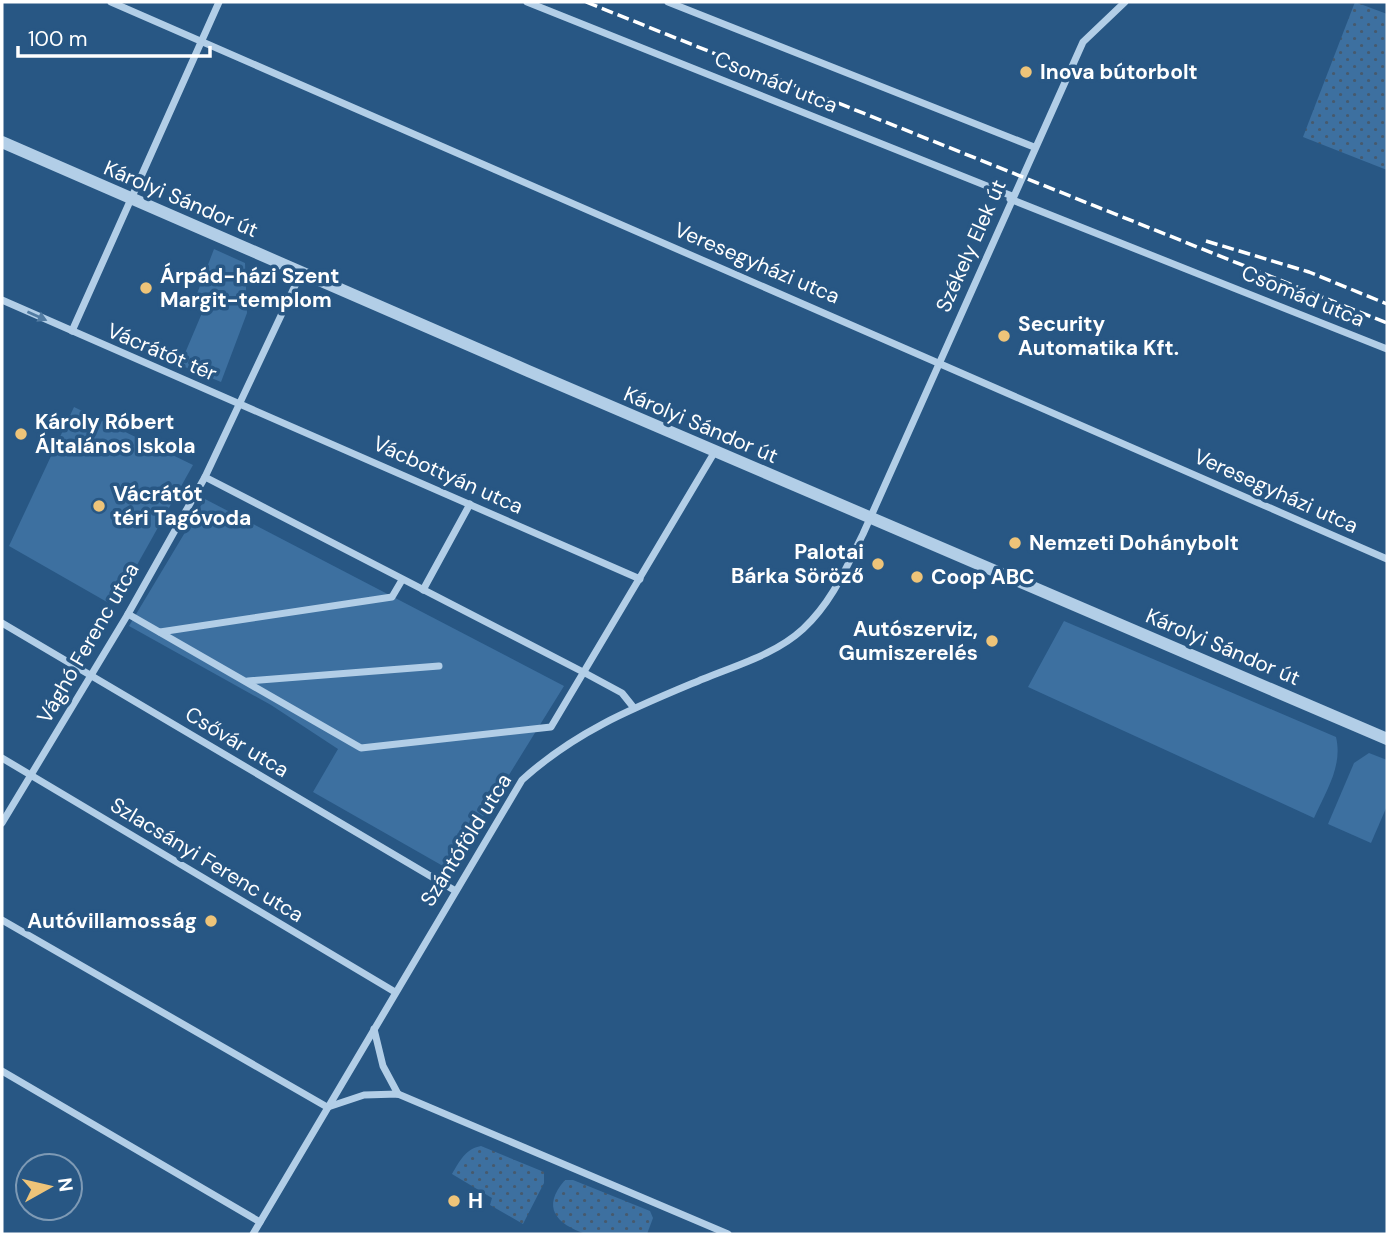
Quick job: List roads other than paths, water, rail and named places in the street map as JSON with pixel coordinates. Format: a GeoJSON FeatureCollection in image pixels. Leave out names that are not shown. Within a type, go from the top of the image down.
{"type":"FeatureCollection","features":[{"type":"Feature","properties":{"kind":"street","name":"Veresegyházi utca"},"geometry":{"type":"LineString","coordinates":[[111,2],[1387,559]]}},
{"type":"Feature","properties":{"kind":"street"},"geometry":{"type":"LineString","coordinates":[[72,331],[133,200],[219,2]]}},
{"type":"Feature","properties":{"kind":"street","name":"Csomád utca"},"geometry":{"type":"LineString","coordinates":[[527,2],[1387,349]]}},
{"type":"Feature","properties":{"kind":"street","name":"Csomád utca"},"geometry":{"type":"LineString","coordinates":[[668,2],[1034,147]]}},
{"type":"Feature","properties":{"kind":"street","name":"Székely Elek út"},"geometry":{"type":"LineString","coordinates":[[870,518],[1011,197],[1083,42],[1125,2]]}},
{"type":"Feature","properties":{"kind":"street","name":"Károlyi Sándor út"},"geometry":{"type":"LineString","coordinates":[[2,142],[714,453],[1387,739]]}},
{"type":"Feature","properties":{"kind":"street"},"geometry":{"type":"LineString","coordinates":[[241,404],[301,273]]}},
{"type":"Feature","properties":{"kind":"street","name":"Vácrátót tér"},"geometry":{"type":"LineString","coordinates":[[2,300],[241,404]]}},
{"type":"Feature","properties":{"kind":"street","name":"Vághó Ferenc utca"},"geometry":{"type":"LineString","coordinates":[[2,823],[128,614],[205,477],[241,404]]}},
{"type":"Feature","properties":{"kind":"street","name":"Vácbottyán utca"},"geometry":{"type":"LineString","coordinates":[[241,404],[640,579]]}},
{"type":"Feature","properties":{"kind":"street"},"geometry":{"type":"LineString","coordinates":[[128,614],[361,748],[551,727],[714,453]]}},
{"type":"Feature","properties":{"kind":"street"},"geometry":{"type":"LineString","coordinates":[[205,477],[585,673],[622,693],[634,708]]}},
{"type":"Feature","properties":{"kind":"street"},"geometry":{"type":"LineString","coordinates":[[424,590],[470,504]]}},
{"type":"Feature","properties":{"kind":"street","name":"Szántóföld utca"},"geometry":{"type":"LineString","coordinates":[[253,1234],[454,890],[522,780],[550,755],[581,733],[766,653],[802,630],[830,597],[870,518]]}},
{"type":"Feature","properties":{"kind":"street"},"geometry":{"type":"LineString","coordinates":[[160,632],[392,597],[402,580]]}},
{"type":"Feature","properties":{"kind":"street","name":"Csővár utca"},"geometry":{"type":"LineString","coordinates":[[2,623],[454,890]]}},
{"type":"Feature","properties":{"kind":"street"},"geometry":{"type":"LineString","coordinates":[[247,681],[439,666]]}},
{"type":"Feature","properties":{"kind":"street","name":"Szlacsányi Ferenc utca"},"geometry":{"type":"LineString","coordinates":[[2,758],[395,992]]}},
{"type":"Feature","properties":{"kind":"street"},"geometry":{"type":"LineString","coordinates":[[2,920],[327,1107],[364,1095],[398,1094],[728,1234]]}},
{"type":"Feature","properties":{"kind":"street"},"geometry":{"type":"LineString","coordinates":[[374,1029],[383,1066],[398,1094]]}},
{"type":"Feature","properties":{"kind":"street"},"geometry":{"type":"LineString","coordinates":[[2,1071],[260,1222]]}},
{"type":"Feature","properties":{"kind":"railway"},"geometry":{"type":"LineString","coordinates":[[586,2],[1387,323]]}},
{"type":"Feature","properties":{"kind":"railway"},"geometry":{"type":"LineString","coordinates":[[1206,241],[1309,272],[1387,304]]}},
{"type":"Feature","properties":{"kind":"place","name":"Inova bútorbolt"},"geometry":{"type":"Point","coordinates":[1026,72]}},
{"type":"Feature","properties":{"kind":"place","name":"Árpád-házi Szent Margit-templom"},"geometry":{"type":"Point","coordinates":[146,288]}},
{"type":"Feature","properties":{"kind":"place","name":"Security Automatika Kft."},"geometry":{"type":"Point","coordinates":[1004,336]}},
{"type":"Feature","properties":{"kind":"place","name":"Károly Róbert Általános Iskola"},"geometry":{"type":"Point","coordinates":[21,434]}},
{"type":"Feature","properties":{"kind":"place","name":"Vácrátót téri Tagóvoda"},"geometry":{"type":"Point","coordinates":[99,506]}},
{"type":"Feature","properties":{"kind":"place","name":"Nemzeti Dohánybolt"},"geometry":{"type":"Point","coordinates":[1015,543]}},
{"type":"Feature","properties":{"kind":"place","name":"Palotai Bárka Söröző"},"geometry":{"type":"Point","coordinates":[878,564]}},
{"type":"Feature","properties":{"kind":"place","name":"Coop ABC"},"geometry":{"type":"Point","coordinates":[917,577]}},
{"type":"Feature","properties":{"kind":"place","name":"Autószerviz, Gumiszerelés"},"geometry":{"type":"Point","coordinates":[992,641]}},
{"type":"Feature","properties":{"kind":"place","name":"Autóvillamosság"},"geometry":{"type":"Point","coordinates":[211,921]}},
{"type":"Feature","properties":{"kind":"place","name":"H"},"geometry":{"type":"Point","coordinates":[454,1201]}}]}
